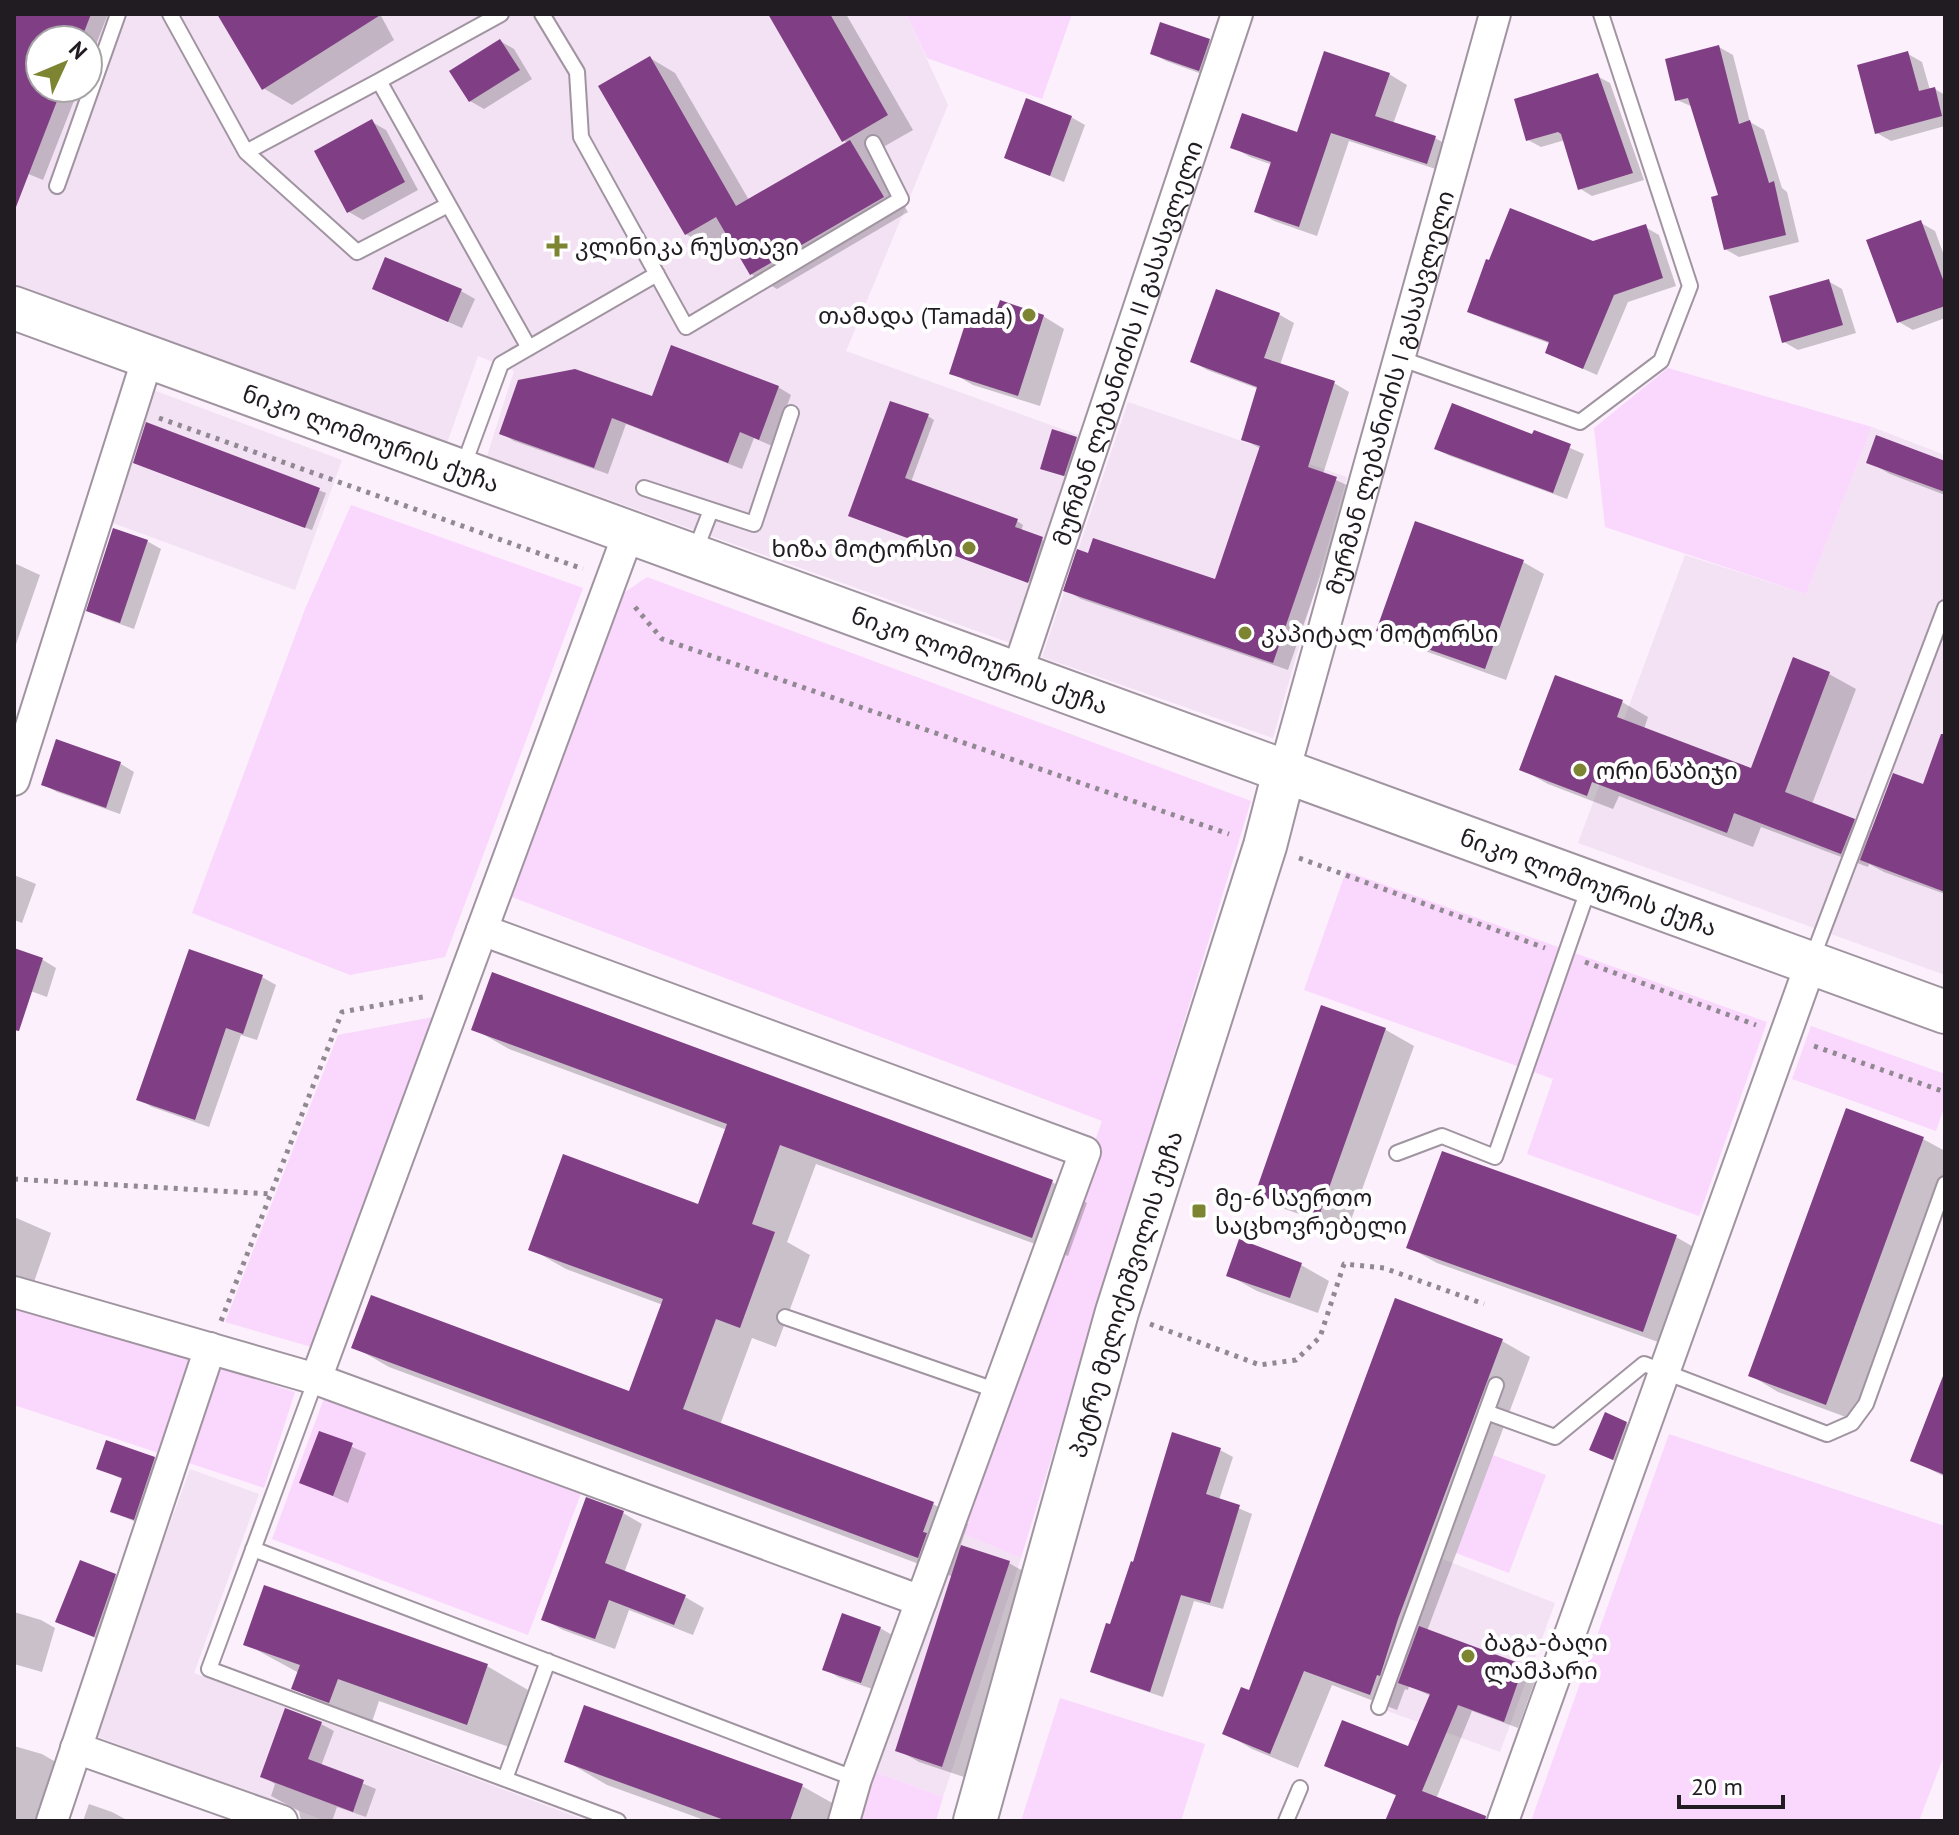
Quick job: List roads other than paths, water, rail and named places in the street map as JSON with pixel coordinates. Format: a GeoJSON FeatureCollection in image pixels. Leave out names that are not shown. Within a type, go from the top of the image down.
{"type":"FeatureCollection","features":[{"type":"Feature","properties":{"kind":"street","name":"მურმან ლებანიძის II გასასვლელი"},"geometry":{"type":"LineString","coordinates":[[1017,673],[1237,14]]}},
{"type":"Feature","properties":{"kind":"street","name":"მურმან ლებანიძის I გასასვლელი"},"geometry":{"type":"LineString","coordinates":[[1284,772],[1495,14]]}},
{"type":"Feature","properties":{"kind":"street","name":"ნიკო ლომოურის ქუჩა"},"geometry":{"type":"LineString","coordinates":[[14,308],[1945,1012]]}},
{"type":"Feature","properties":{"kind":"street"},"geometry":{"type":"LineString","coordinates":[[14,780],[148,357]]}},
{"type":"Feature","properties":{"kind":"street"},"geometry":{"type":"LineString","coordinates":[[316,1379],[629,532]]}},
{"type":"Feature","properties":{"kind":"street","name":"პეტრე მელიქიშვილის ქუჩა"},"geometry":{"type":"LineString","coordinates":[[975,1821],[1117,1312],[1265,846],[1284,772]]}},
{"type":"Feature","properties":{"kind":"street"},"geometry":{"type":"LineString","coordinates":[[482,930],[1085,1152],[856,1779],[844,1821]]}},
{"type":"Feature","properties":{"kind":"street"},"geometry":{"type":"LineString","coordinates":[[1503,1821],[1811,963]]}},
{"type":"Feature","properties":{"kind":"street"},"geometry":{"type":"LineString","coordinates":[[14,1292],[316,1379],[921,1601]]}},
{"type":"Feature","properties":{"kind":"street"},"geometry":{"type":"LineString","coordinates":[[52,1821],[210,1348]]}},
{"type":"Feature","properties":{"kind":"street"},"geometry":{"type":"LineString","coordinates":[[76,1748],[282,1821]]}},
{"type":"Feature","properties":{"kind":"lane"},"geometry":{"type":"LineString","coordinates":[[57,186],[118,14]]}},
{"type":"Feature","properties":{"kind":"lane"},"geometry":{"type":"LineString","coordinates":[[170,14],[246,152],[357,252],[448,205]]}},
{"type":"Feature","properties":{"kind":"lane"},"geometry":{"type":"LineString","coordinates":[[246,152],[501,14]]}},
{"type":"Feature","properties":{"kind":"lane"},"geometry":{"type":"LineString","coordinates":[[542,14],[577,72],[581,137],[686,327],[901,199],[873,143]]}},
{"type":"Feature","properties":{"kind":"lane"},"geometry":{"type":"LineString","coordinates":[[1399,358],[1580,422],[1661,361],[1690,286],[1601,14]]}},
{"type":"Feature","properties":{"kind":"lane"},"geometry":{"type":"LineString","coordinates":[[379,81],[529,348]]}},
{"type":"Feature","properties":{"kind":"lane"},"geometry":{"type":"LineString","coordinates":[[462,471],[501,364],[657,274]]}},
{"type":"Feature","properties":{"kind":"lane"},"geometry":{"type":"LineString","coordinates":[[644,488],[754,524],[791,413]]}},
{"type":"Feature","properties":{"kind":"lane"},"geometry":{"type":"LineString","coordinates":[[693,556],[711,510]]}},
{"type":"Feature","properties":{"kind":"lane"},"geometry":{"type":"LineString","coordinates":[[1811,963],[1945,608]]}},
{"type":"Feature","properties":{"kind":"lane"},"geometry":{"type":"LineString","coordinates":[[1397,1153],[1442,1136],[1495,1157],[1591,883]]}},
{"type":"Feature","properties":{"kind":"lane"},"geometry":{"type":"LineString","coordinates":[[1486,1412],[1555,1437],[1644,1364],[1827,1434],[1852,1423],[1866,1404],[1945,1184]]}},
{"type":"Feature","properties":{"kind":"lane"},"geometry":{"type":"LineString","coordinates":[[785,1317],[998,1391]]}},
{"type":"Feature","properties":{"kind":"lane"},"geometry":{"type":"LineString","coordinates":[[316,1379],[209,1669],[618,1821]]}},
{"type":"Feature","properties":{"kind":"lane"},"geometry":{"type":"LineString","coordinates":[[1379,1707],[1496,1385]]}},
{"type":"Feature","properties":{"kind":"lane"},"geometry":{"type":"LineString","coordinates":[[253,1549],[856,1779]]}},
{"type":"Feature","properties":{"kind":"lane"},"geometry":{"type":"LineString","coordinates":[[505,1779],[548,1661]]}},
{"type":"Feature","properties":{"kind":"lane"},"geometry":{"type":"LineString","coordinates":[[1286,1821],[1300,1788]]}},
{"type":"Feature","properties":{"kind":"place","name":"კლინიკა რუსთავი"},"geometry":{"type":"Point","coordinates":[557,246]}},
{"type":"Feature","properties":{"kind":"place","name":"თამადა (Tamada)"},"geometry":{"type":"Point","coordinates":[1029,315]}},
{"type":"Feature","properties":{"kind":"place","name":"ხიზა მოტორსი"},"geometry":{"type":"Point","coordinates":[969,548]}},
{"type":"Feature","properties":{"kind":"place","name":"კაპიტალ მოტორსი"},"geometry":{"type":"Point","coordinates":[1245,633]}},
{"type":"Feature","properties":{"kind":"place","name":"ორი ნაბიჯი"},"geometry":{"type":"Point","coordinates":[1580,770]}},
{"type":"Feature","properties":{"kind":"place","name":"მე-6 საერთო საცხოვრებელი"},"geometry":{"type":"Point","coordinates":[1199,1211]}},
{"type":"Feature","properties":{"kind":"place","name":"ბაგა-ბაღი ლამპარი"},"geometry":{"type":"Point","coordinates":[1468,1656]}}]}
